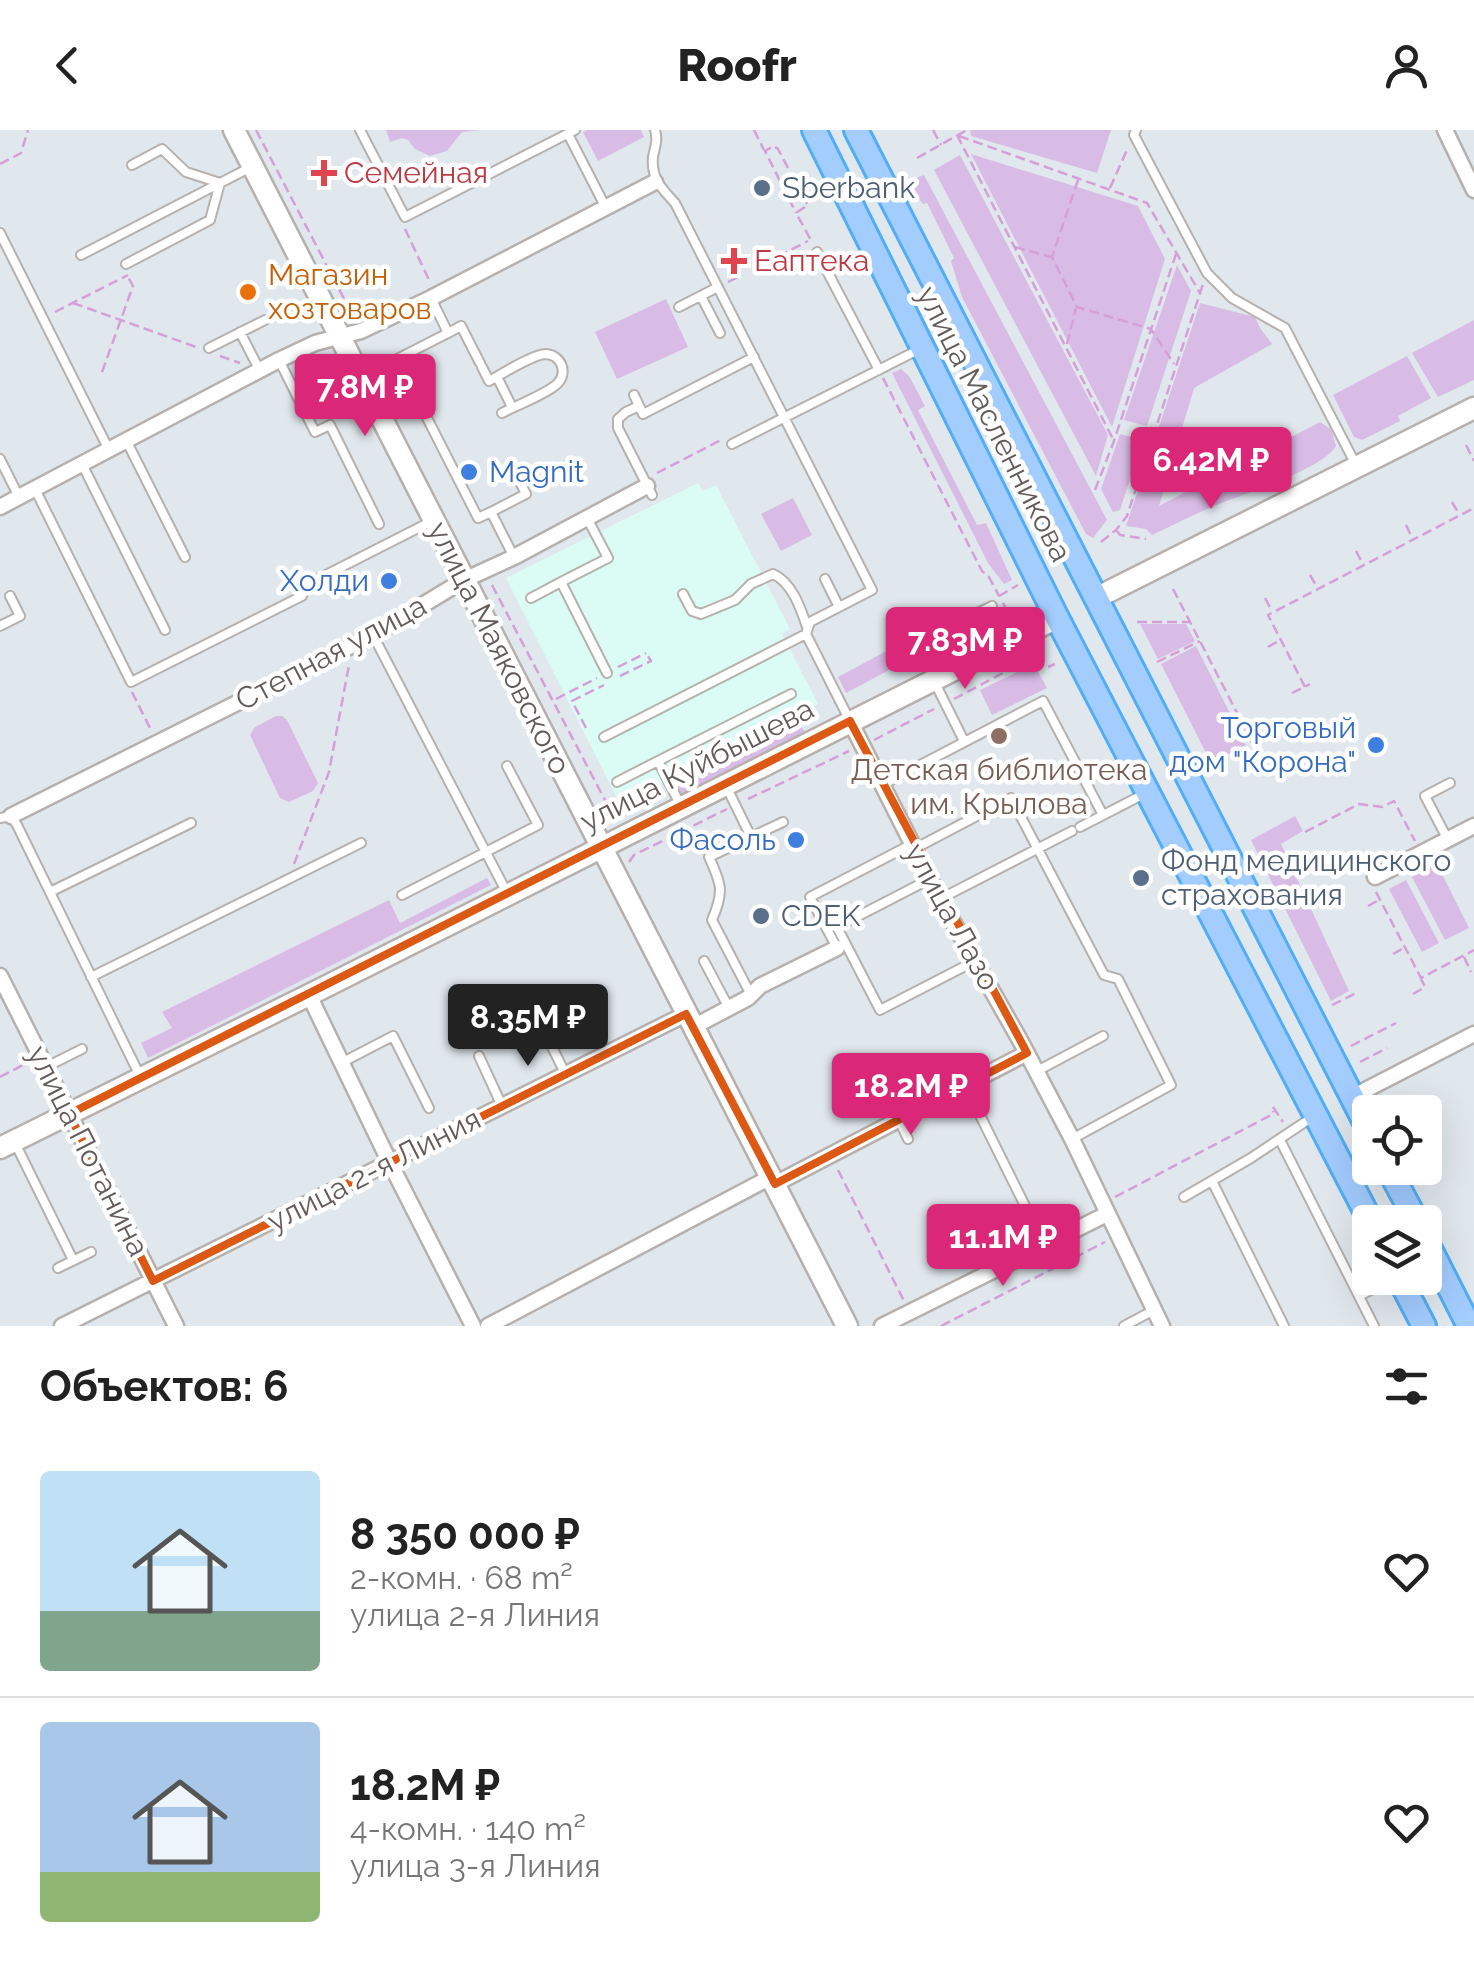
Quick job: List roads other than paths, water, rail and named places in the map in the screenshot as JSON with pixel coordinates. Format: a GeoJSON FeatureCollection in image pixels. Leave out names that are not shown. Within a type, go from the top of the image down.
{"type":"FeatureCollection","features":[{"type":"Feature","properties":{"kind":"main road","name":"улица Маяковского"},"geometry":{"type":"LineString","coordinates":[[234,130],[847,1326]]}},
{"type":"Feature","properties":{"kind":"main road","name":"улица Масленникова"},"geometry":{"type":"LineString","coordinates":[[814,130],[1058,618],[1361,1205]]}},
{"type":"Feature","properties":{"kind":"main road","name":"улица Масленникова"},"geometry":{"type":"LineString","coordinates":[[856,130],[1352,1097]]}},
{"type":"Feature","properties":{"kind":"main road","name":"улица Куйбышева"},"geometry":{"type":"LineString","coordinates":[[7,1144],[1474,408]]}},
{"type":"Feature","properties":{"kind":"main road"},"geometry":{"type":"LineString","coordinates":[[1442,1281],[1470,1326]]}},
{"type":"Feature","properties":{"kind":"main road"},"geometry":{"type":"LineString","coordinates":[[1408,1295],[1424,1326]]}},
{"type":"Feature","properties":{"kind":"street"},"geometry":{"type":"LineString","coordinates":[[1445,130],[1474,190]]}},
{"type":"Feature","properties":{"kind":"street"},"geometry":{"type":"LineString","coordinates":[[0,508],[260,369],[434,297],[656,182]]}},
{"type":"Feature","properties":{"kind":"street","name":"Степная улица"},"geometry":{"type":"LineString","coordinates":[[6,816],[352,646],[464,580],[648,487]]}},
{"type":"Feature","properties":{"kind":"street","name":"улица Лазо"},"geometry":{"type":"LineString","coordinates":[[850,721],[940,899],[1037,1071],[1162,1326]]}},
{"type":"Feature","properties":{"kind":"street"},"geometry":{"type":"LineString","coordinates":[[1374,882],[1474,826]]}},
{"type":"Feature","properties":{"kind":"street","name":"улица 2-я Линия"},"geometry":{"type":"LineString","coordinates":[[62,1326],[566,1075],[689,1020],[729,1008],[760,986],[837,948]]}},
{"type":"Feature","properties":{"kind":"street","name":"улица Потанина"},"geometry":{"type":"LineString","coordinates":[[0,976],[7,1006],[43,1062],[176,1326]]}},
{"type":"Feature","properties":{"kind":"street"},"geometry":{"type":"LineString","coordinates":[[309,995],[472,1326]]}},
{"type":"Feature","properties":{"kind":"street"},"geometry":{"type":"LineString","coordinates":[[1356,1095],[1474,1034]]}},
{"type":"Feature","properties":{"kind":"street"},"geometry":{"type":"LineString","coordinates":[[488,1326],[1027,1053]]}},
{"type":"Feature","properties":{"kind":"street"},"geometry":{"type":"LineString","coordinates":[[882,1326],[906,1318],[1106,1209]]}},
{"type":"Feature","properties":{"kind":"lane"},"geometry":{"type":"LineString","coordinates":[[360,130],[405,217],[572,132],[606,208]]}},
{"type":"Feature","properties":{"kind":"lane"},"geometry":{"type":"LineString","coordinates":[[544,130],[550,143]]}},
{"type":"Feature","properties":{"kind":"lane"},"geometry":{"type":"LineString","coordinates":[[604,737],[806,631],[810,622],[872,590],[675,203],[656,182],[652,161],[658,138],[655,130]]}},
{"type":"Feature","properties":{"kind":"lane"},"geometry":{"type":"LineString","coordinates":[[1135,133],[1207,273],[1232,298],[1286,328],[1358,466]]}},
{"type":"Feature","properties":{"kind":"lane"},"geometry":{"type":"LineString","coordinates":[[132,165],[162,149],[186,172],[220,183]]}},
{"type":"Feature","properties":{"kind":"lane"},"geometry":{"type":"LineString","coordinates":[[81,256],[253,166]]}},
{"type":"Feature","properties":{"kind":"lane"},"geometry":{"type":"LineString","coordinates":[[126,264],[210,220],[220,183]]}},
{"type":"Feature","properties":{"kind":"lane"},"geometry":{"type":"LineString","coordinates":[[0,233],[109,450]]}},
{"type":"Feature","properties":{"kind":"lane"},"geometry":{"type":"LineString","coordinates":[[817,252],[879,370]]}},
{"type":"Feature","properties":{"kind":"lane"},"geometry":{"type":"LineString","coordinates":[[679,307],[718,287]]}},
{"type":"Feature","properties":{"kind":"lane"},"geometry":{"type":"LineString","coordinates":[[700,296],[720,333]]}},
{"type":"Feature","properties":{"kind":"lane"},"geometry":{"type":"LineString","coordinates":[[434,297],[448,333]]}},
{"type":"Feature","properties":{"kind":"lane"},"geometry":{"type":"LineString","coordinates":[[209,348],[265,320]]}},
{"type":"Feature","properties":{"kind":"lane"},"geometry":{"type":"LineString","coordinates":[[502,413],[558,383],[563,372],[555,357],[544,354],[489,381],[461,326],[397,359],[478,518],[526,494],[514,470]]}},
{"type":"Feature","properties":{"kind":"lane"},"geometry":{"type":"LineString","coordinates":[[240,332],[260,369]]}},
{"type":"Feature","properties":{"kind":"lane"},"geometry":{"type":"LineString","coordinates":[[731,440],[784,418],[922,348]]}},
{"type":"Feature","properties":{"kind":"lane"},"geometry":{"type":"LineString","coordinates":[[634,395],[644,414],[754,357]]}},
{"type":"Feature","properties":{"kind":"lane"},"geometry":{"type":"LineString","coordinates":[[279,360],[315,432],[330,425],[379,524]]}},
{"type":"Feature","properties":{"kind":"lane"},"geometry":{"type":"LineString","coordinates":[[497,377],[512,408]]}},
{"type":"Feature","properties":{"kind":"lane"},"geometry":{"type":"LineString","coordinates":[[639,406],[618,420],[618,428],[648,487]]}},
{"type":"Feature","properties":{"kind":"lane"},"geometry":{"type":"LineString","coordinates":[[126,440],[185,558]]}},
{"type":"Feature","properties":{"kind":"lane"},"geometry":{"type":"LineString","coordinates":[[0,459],[19,497]]}},
{"type":"Feature","properties":{"kind":"lane"},"geometry":{"type":"LineString","coordinates":[[82,464],[165,630]]}},
{"type":"Feature","properties":{"kind":"lane"},"geometry":{"type":"LineString","coordinates":[[35,489],[131,682],[302,596],[306,585],[434,520]]}},
{"type":"Feature","properties":{"kind":"lane"},"geometry":{"type":"LineString","coordinates":[[490,512],[514,557]]}},
{"type":"Feature","properties":{"kind":"lane"},"geometry":{"type":"LineString","coordinates":[[531,598],[608,558],[588,518]]}},
{"type":"Feature","properties":{"kind":"lane"},"geometry":{"type":"LineString","coordinates":[[683,594],[692,611],[701,614],[735,600],[751,584],[774,574],[782,578],[850,721]]}},
{"type":"Feature","properties":{"kind":"lane"},"geometry":{"type":"LineString","coordinates":[[826,580],[839,606]]}},
{"type":"Feature","properties":{"kind":"lane"},"geometry":{"type":"LineString","coordinates":[[561,582],[607,673]]}},
{"type":"Feature","properties":{"kind":"lane"},"geometry":{"type":"LineString","coordinates":[[0,626],[20,616],[10,596]]}},
{"type":"Feature","properties":{"kind":"lane"},"geometry":{"type":"LineString","coordinates":[[973,660],[955,624],[992,606]]}},
{"type":"Feature","properties":{"kind":"lane"},"geometry":{"type":"LineString","coordinates":[[373,635],[507,894]]}},
{"type":"Feature","properties":{"kind":"lane"},"geometry":{"type":"LineString","coordinates":[[934,679],[964,741]]}},
{"type":"Feature","properties":{"kind":"lane"},"geometry":{"type":"LineString","coordinates":[[617,782],[791,694]]}},
{"type":"Feature","properties":{"kind":"lane"},"geometry":{"type":"LineString","coordinates":[[882,785],[1043,700],[1103,815]]}},
{"type":"Feature","properties":{"kind":"lane"},"geometry":{"type":"LineString","coordinates":[[658,761],[681,806]]}},
{"type":"Feature","properties":{"kind":"lane"},"geometry":{"type":"LineString","coordinates":[[402,895],[538,825],[507,766]]}},
{"type":"Feature","properties":{"kind":"lane"},"geometry":{"type":"LineString","coordinates":[[725,784],[751,837]]}},
{"type":"Feature","properties":{"kind":"lane"},"geometry":{"type":"LineString","coordinates":[[1448,840],[1425,796],[1450,784]]}},
{"type":"Feature","properties":{"kind":"lane"},"geometry":{"type":"LineString","coordinates":[[940,899],[1148,792]]}},
{"type":"Feature","properties":{"kind":"lane"},"geometry":{"type":"LineString","coordinates":[[837,948],[810,896],[1011,798],[1104,975],[1118,979],[1171,1086],[1072,1139]]}},
{"type":"Feature","properties":{"kind":"lane"},"geometry":{"type":"LineString","coordinates":[[6,816],[50,892],[141,1078]]}},
{"type":"Feature","properties":{"kind":"lane"},"geometry":{"type":"LineString","coordinates":[[50,892],[191,822]]}},
{"type":"Feature","properties":{"kind":"lane"},"geometry":{"type":"LineString","coordinates":[[751,995],[712,920],[722,896],[710,858],[783,822]]}},
{"type":"Feature","properties":{"kind":"lane"},"geometry":{"type":"LineString","coordinates":[[92,977],[362,843]]}},
{"type":"Feature","properties":{"kind":"lane"},"geometry":{"type":"LineString","coordinates":[[930,878],[837,927],[880,1010],[975,961]]}},
{"type":"Feature","properties":{"kind":"lane"},"geometry":{"type":"LineString","coordinates":[[704,961],[729,1008]]}},
{"type":"Feature","properties":{"kind":"lane"},"geometry":{"type":"LineString","coordinates":[[566,1075],[536,1015],[581,992]]}},
{"type":"Feature","properties":{"kind":"lane"},"geometry":{"type":"LineString","coordinates":[[341,1063],[393,1036],[429,1108]]}},
{"type":"Feature","properties":{"kind":"lane"},"geometry":{"type":"LineString","coordinates":[[1037,1071],[1103,1036]]}},
{"type":"Feature","properties":{"kind":"lane"},"geometry":{"type":"LineString","coordinates":[[43,1062],[82,1049]]}},
{"type":"Feature","properties":{"kind":"lane"},"geometry":{"type":"LineString","coordinates":[[479,1056],[502,1106]]}},
{"type":"Feature","properties":{"kind":"lane"},"geometry":{"type":"LineString","coordinates":[[965,1085],[1044,1244]]}},
{"type":"Feature","properties":{"kind":"lane"},"geometry":{"type":"LineString","coordinates":[[1184,1196],[1315,1115]]}},
{"type":"Feature","properties":{"kind":"lane"},"geometry":{"type":"LineString","coordinates":[[898,1120],[908,1139]]}},
{"type":"Feature","properties":{"kind":"lane"},"geometry":{"type":"LineString","coordinates":[[1280,1140],[1374,1326]]}},
{"type":"Feature","properties":{"kind":"lane"},"geometry":{"type":"LineString","coordinates":[[7,1144],[73,1260]]}},
{"type":"Feature","properties":{"kind":"lane"},"geometry":{"type":"LineString","coordinates":[[1212,1181],[1284,1326]]}},
{"type":"Feature","properties":{"kind":"lane"},"geometry":{"type":"LineString","coordinates":[[58,1268],[90,1252]]}},
{"type":"Feature","properties":{"kind":"lane"},"geometry":{"type":"LineString","coordinates":[[1124,1326],[1154,1310]]}},
{"type":"Feature","properties":{"kind":"place","name":"Семейная"},"geometry":{"type":"Point","coordinates":[324,173]}},
{"type":"Feature","properties":{"kind":"place","name":"Sberbank"},"geometry":{"type":"Point","coordinates":[762,188]}},
{"type":"Feature","properties":{"kind":"place","name":"Еаптека"},"geometry":{"type":"Point","coordinates":[734,261]}},
{"type":"Feature","properties":{"kind":"place","name":"Магазин хозтоваров"},"geometry":{"type":"Point","coordinates":[248,292]}},
{"type":"Feature","properties":{"kind":"place","name":"Magnit"},"geometry":{"type":"Point","coordinates":[469,472]}},
{"type":"Feature","properties":{"kind":"place","name":"Холди"},"geometry":{"type":"Point","coordinates":[389,581]}},
{"type":"Feature","properties":{"kind":"place","name":"Детская библиотека им. Крылова"},"geometry":{"type":"Point","coordinates":[999,736]}},
{"type":"Feature","properties":{"kind":"place","name":"Торговый дом \"Корона\""},"geometry":{"type":"Point","coordinates":[1376,745]}},
{"type":"Feature","properties":{"kind":"place","name":"Фасоль"},"geometry":{"type":"Point","coordinates":[796,840]}},
{"type":"Feature","properties":{"kind":"place","name":"Фонд медицинского страхования"},"geometry":{"type":"Point","coordinates":[1141,878]}},
{"type":"Feature","properties":{"kind":"place","name":"CDEK"},"geometry":{"type":"Point","coordinates":[761,916]}}]}
